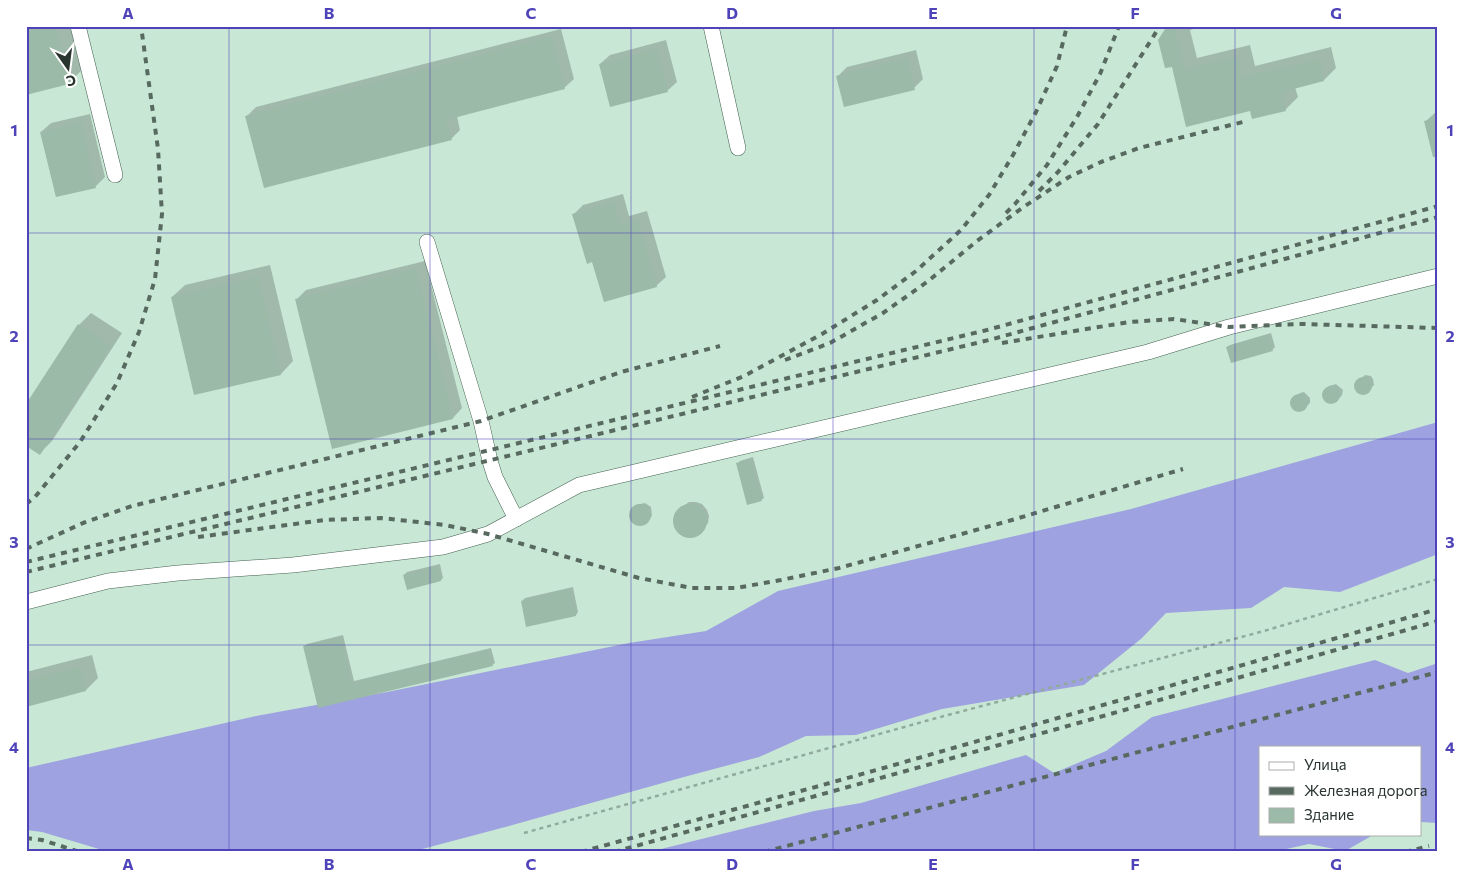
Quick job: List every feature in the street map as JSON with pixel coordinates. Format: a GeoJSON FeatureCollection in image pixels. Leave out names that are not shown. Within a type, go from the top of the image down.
{"type":"FeatureCollection","features":[{"type":"Feature","properties":{"kind":"street"},"geometry":{"type":"LineString","coordinates":[[78,26],[114,175]]}},
{"type":"Feature","properties":{"kind":"street"},"geometry":{"type":"LineString","coordinates":[[711,26],[738,148]]}},
{"type":"Feature","properties":{"kind":"street"},"geometry":{"type":"LineString","coordinates":[[427,242],[481,421],[495,477],[516,519]]}},
{"type":"Feature","properties":{"kind":"street"},"geometry":{"type":"LineString","coordinates":[[26,602],[108,581],[178,573],[293,565],[443,547],[488,534],[578,485],[1148,352],[1229,327],[1438,276]]}},
{"type":"Feature","properties":{"kind":"path"},"geometry":{"type":"LineString","coordinates":[[524,833],[933,719],[1264,631],[1438,579]]}},
{"type":"Feature","properties":{"kind":"shaded area"},"geometry":{"type":"Polygon","coordinates":[[[1438,422],[1438,554],[1340,592],[1284,587],[1251,608],[1166,613],[1142,638],[1084,685],[942,709],[856,735],[806,736],[759,757],[411,852],[109,852],[42,832],[26,830],[26,768],[256,716],[387,692],[629,643],[706,631],[778,591],[1131,509],[1438,422]]]}},
{"type":"Feature","properties":{"kind":"shaded area"},"geometry":{"type":"Polygon","coordinates":[[[1375,660],[1408,673],[1438,663],[1438,823],[1422,822],[1422,746],[1259,746],[1259,836],[1371,836],[1345,851],[1309,844],[1273,852],[649,852],[814,811],[861,803],[1026,755],[1054,773],[1106,751],[1152,717],[1375,660]]]}},
{"type":"Feature","properties":{"kind":"building"},"geometry":{"type":"Polygon","coordinates":[[[26,26],[55,26],[69,84],[26,95],[26,26]]]}},
{"type":"Feature","properties":{"kind":"building"},"geometry":{"type":"Polygon","coordinates":[[[1167,26],[1174,26],[1185,69],[1237,57],[1242,77],[1319,59],[1324,81],[1282,92],[1286,111],[1252,119],[1250,111],[1186,127],[1172,67],[1165,68],[1158,40],[1167,26]]]}},
{"type":"Feature","properties":{"kind":"building"},"geometry":{"type":"Polygon","coordinates":[[[552,37],[565,89],[446,120],[452,140],[264,188],[245,116],[552,37]]]}},
{"type":"Feature","properties":{"kind":"building"},"geometry":{"type":"Polygon","coordinates":[[[657,49],[668,92],[610,107],[599,64],[657,49]]]}},
{"type":"Feature","properties":{"kind":"building"},"geometry":{"type":"Polygon","coordinates":[[[907,58],[915,90],[844,107],[836,76],[907,58]]]}},
{"type":"Feature","properties":{"kind":"building"},"geometry":{"type":"Polygon","coordinates":[[[1438,118],[1438,157],[1433,157],[1424,121],[1438,118]]]}},
{"type":"Feature","properties":{"kind":"building"},"geometry":{"type":"Polygon","coordinates":[[[81,122],[96,188],[56,197],[40,132],[81,122]]]}},
{"type":"Feature","properties":{"kind":"building"},"geometry":{"type":"Polygon","coordinates":[[[614,202],[620,225],[638,220],[657,287],[604,302],[592,262],[587,264],[572,214],[614,202]]]}},
{"type":"Feature","properties":{"kind":"building"},"geometry":{"type":"Polygon","coordinates":[[[416,269],[453,419],[332,449],[295,299],[416,269]]]}},
{"type":"Feature","properties":{"kind":"building"},"geometry":{"type":"Polygon","coordinates":[[[258,276],[281,375],[194,395],[171,297],[258,276]]]}},
{"type":"Feature","properties":{"kind":"building"},"geometry":{"type":"Polygon","coordinates":[[[78,324],[111,346],[40,455],[26,446],[26,404],[78,324]]]}},
{"type":"Feature","properties":{"kind":"building"},"geometry":{"type":"Polygon","coordinates":[[[1268,335],[1273,351],[1231,363],[1226,347],[1268,335]]]}},
{"type":"Feature","properties":{"kind":"building"},"geometry":{"type":"Polygon","coordinates":[[[1363,377],[1369,380],[1372,386],[1369,392],[1363,395],[1357,392],[1354,386],[1357,380],[1363,377]]]}},
{"type":"Feature","properties":{"kind":"building"},"geometry":{"type":"Polygon","coordinates":[[[1331,386],[1337,389],[1340,395],[1337,401],[1331,404],[1325,401],[1322,395],[1325,389],[1331,386]]]}},
{"type":"Feature","properties":{"kind":"building"},"geometry":{"type":"Polygon","coordinates":[[[1299,394],[1305,397],[1308,403],[1305,409],[1299,412],[1293,409],[1290,403],[1293,397],[1299,394]]]}},
{"type":"Feature","properties":{"kind":"building"},"geometry":{"type":"Polygon","coordinates":[[[751,459],[762,501],[747,505],[736,463],[751,459]]]}},
{"type":"Feature","properties":{"kind":"building"},"geometry":{"type":"Polygon","coordinates":[[[640,504],[648,507],[651,515],[648,523],[640,526],[632,523],[629,515],[632,507],[640,504]]]}},
{"type":"Feature","properties":{"kind":"building"},"geometry":{"type":"Polygon","coordinates":[[[690,504],[702,509],[707,521],[702,533],[690,538],[678,533],[673,521],[678,509],[690,504]]]}},
{"type":"Feature","properties":{"kind":"building"},"geometry":{"type":"Polygon","coordinates":[[[438,566],[441,581],[407,590],[403,575],[438,566]]]}},
{"type":"Feature","properties":{"kind":"building"},"geometry":{"type":"Polygon","coordinates":[[[570,589],[576,616],[526,627],[521,601],[570,589]]]}},
{"type":"Feature","properties":{"kind":"building"},"geometry":{"type":"Polygon","coordinates":[[[341,637],[351,683],[489,650],[493,666],[318,708],[303,646],[341,637]]]}},
{"type":"Feature","properties":{"kind":"building"},"geometry":{"type":"Polygon","coordinates":[[[80,667],[86,691],[26,707],[26,681],[80,667]]]}},
{"type":"Feature","properties":{"kind":"railway"},"geometry":{"type":"LineString","coordinates":[[26,504],[35,497],[80,442],[117,383],[139,332],[155,279],[162,214],[158,149],[141,26]]}},
{"type":"Feature","properties":{"kind":"railway"},"geometry":{"type":"LineString","coordinates":[[692,397],[744,376],[822,334],[877,300],[916,271],[961,230],[989,195],[1036,112],[1057,66],[1067,26]]}},
{"type":"Feature","properties":{"kind":"railway"},"geometry":{"type":"LineString","coordinates":[[1006,213],[1047,165],[1077,117],[1100,74],[1119,26]]}},
{"type":"Feature","properties":{"kind":"railway"},"geometry":{"type":"LineString","coordinates":[[1039,191],[1058,172],[1098,124],[1160,26]]}},
{"type":"Feature","properties":{"kind":"railway"},"geometry":{"type":"LineString","coordinates":[[785,360],[830,343],[883,313],[927,282],[977,241],[1022,208],[1069,177],[1101,162],[1139,148],[1243,122]]}},
{"type":"Feature","properties":{"kind":"railway"},"geometry":{"type":"LineString","coordinates":[[26,562],[987,330],[1438,206]]}},
{"type":"Feature","properties":{"kind":"railway"},"geometry":{"type":"LineString","coordinates":[[26,572],[989,340],[1438,217]]}},
{"type":"Feature","properties":{"kind":"railway"},"geometry":{"type":"LineString","coordinates":[[1002,343],[1129,322],[1174,319],[1229,327],[1302,324],[1438,328]]}},
{"type":"Feature","properties":{"kind":"railway"},"geometry":{"type":"LineString","coordinates":[[26,549],[83,523],[132,506],[481,421],[621,372],[720,346]]}},
{"type":"Feature","properties":{"kind":"railway"},"geometry":{"type":"LineString","coordinates":[[198,537],[324,520],[381,518],[445,525],[488,534],[639,578],[692,588],[736,588],[839,568],[1012,520],[1183,469]]}},
{"type":"Feature","properties":{"kind":"railway"},"geometry":{"type":"LineString","coordinates":[[581,852],[880,769],[1438,609]]}},
{"type":"Feature","properties":{"kind":"railway"},"geometry":{"type":"LineString","coordinates":[[614,852],[1438,621]]}},
{"type":"Feature","properties":{"kind":"railway"},"geometry":{"type":"LineString","coordinates":[[764,852],[1438,672]]}},
{"type":"Feature","properties":{"kind":"railway"},"geometry":{"type":"LineString","coordinates":[[26,838],[42,840],[80,852]]}},
{"type":"Feature","properties":{"kind":"railway"},"geometry":{"type":"LineString","coordinates":[[1405,852],[1429,846]]}}]}
